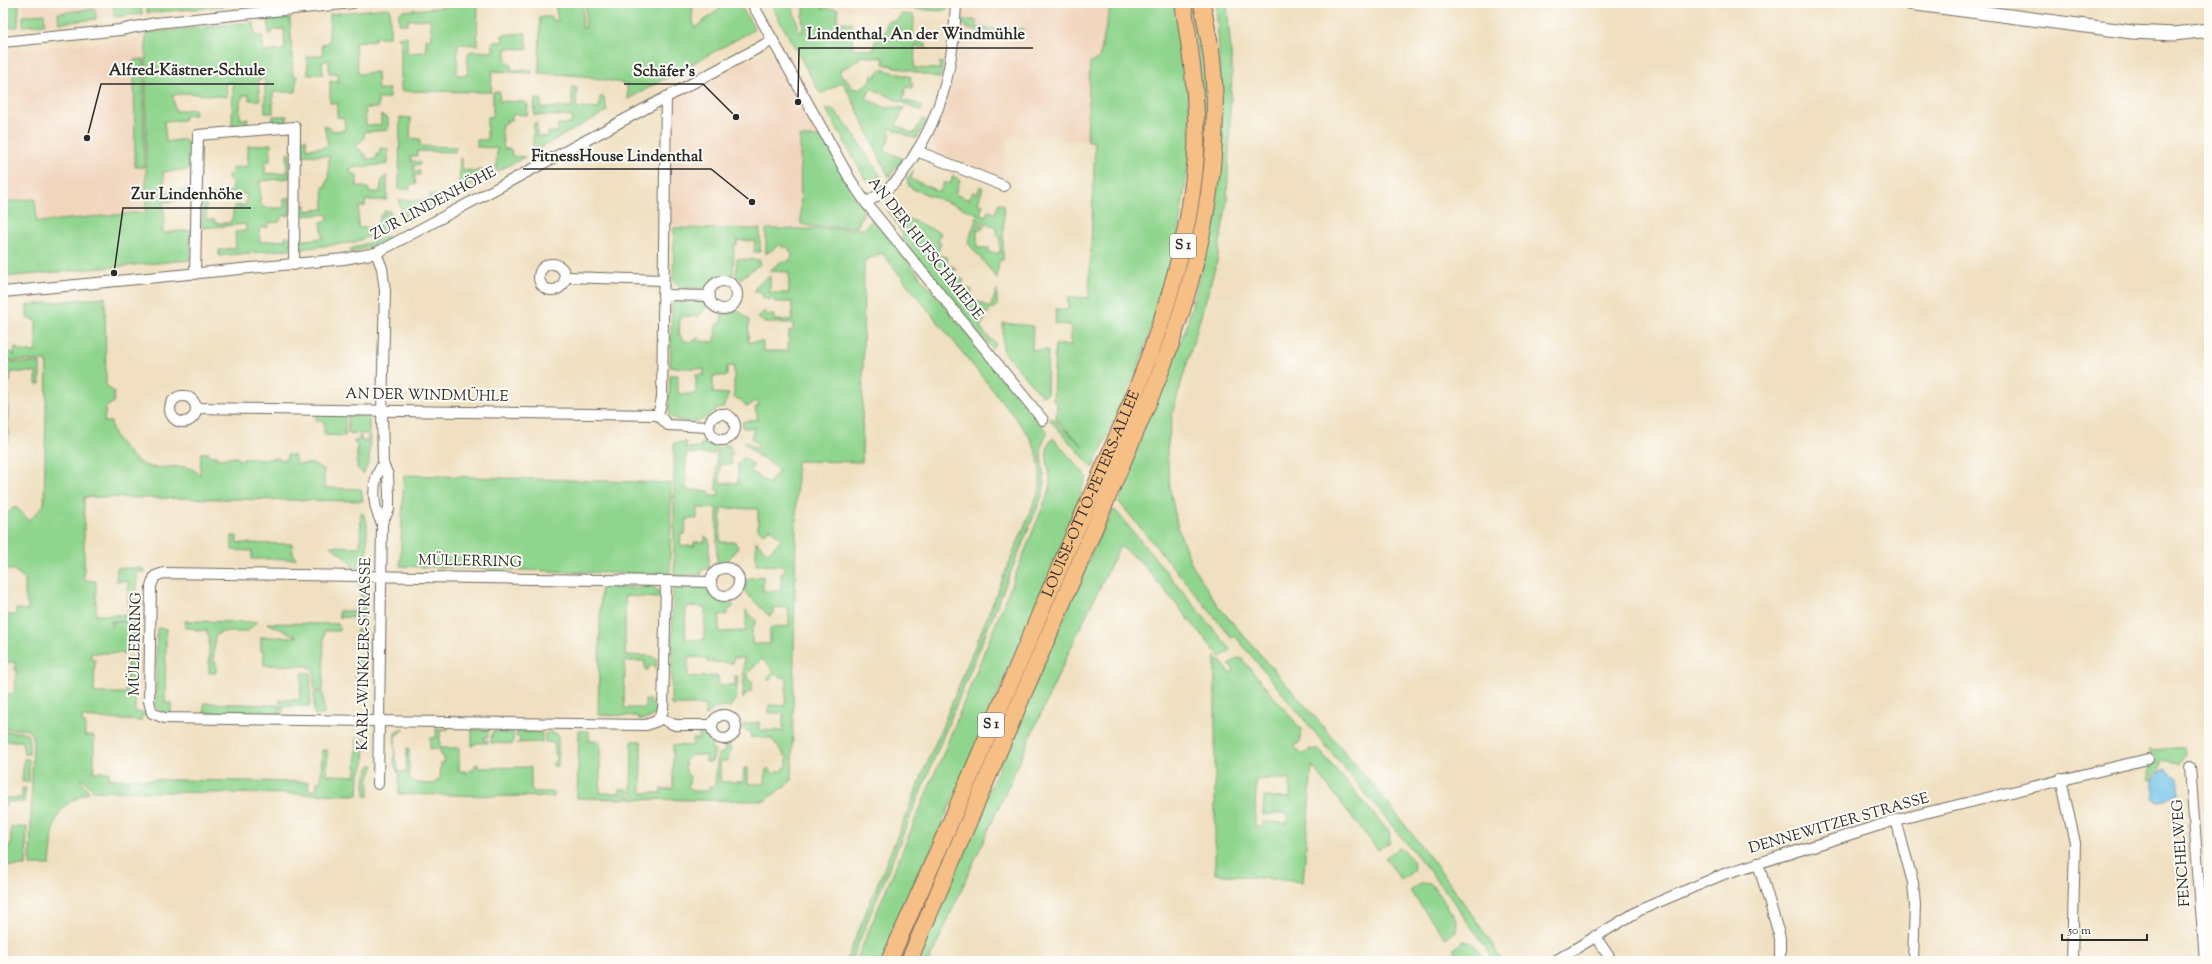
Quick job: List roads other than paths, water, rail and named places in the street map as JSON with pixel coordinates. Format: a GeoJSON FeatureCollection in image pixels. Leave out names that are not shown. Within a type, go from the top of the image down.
{"type":"FeatureCollection","features":[{"type":"Feature","properties":{"kind":"main road","name":"LOUISE-OTTO-PETERS-ALLEE"},"geometry":{"type":"LineString","coordinates":[[889,961],[1096,482],[1167,308],[1182,254],[1189,213],[1196,151],[1196,113],[1183,3]]}},
{"type":"Feature","properties":{"kind":"main road","name":"LOUISE-OTTO-PETERS-ALLEE"},"geometry":{"type":"LineString","coordinates":[[909,961],[1154,389],[1183,313],[1203,227],[1213,147],[1214,111],[1211,52],[1202,3]]}},
{"type":"Feature","properties":{"kind":"street"},"geometry":{"type":"LineString","coordinates":[[3,42],[120,30],[156,23],[353,3]]}},
{"type":"Feature","properties":{"kind":"street","name":"AN DER HUFSCHMIEDE"},"geometry":{"type":"LineString","coordinates":[[752,3],[850,179],[866,203],[1043,420]]}},
{"type":"Feature","properties":{"kind":"street"},"geometry":{"type":"LineString","coordinates":[[866,203],[895,183],[917,151],[936,115],[947,83],[955,38],[956,3]]}},
{"type":"Feature","properties":{"kind":"street"},"geometry":{"type":"LineString","coordinates":[[1909,3],[2132,32],[2174,34],[2209,30]]}},
{"type":"Feature","properties":{"kind":"street","name":"ZUR LINDENHÖHE"},"geometry":{"type":"LineString","coordinates":[[3,292],[294,265],[344,259],[376,253],[773,40]]}},
{"type":"Feature","properties":{"kind":"street"},"geometry":{"type":"LineString","coordinates":[[666,97],[662,398],[658,415],[668,425],[709,427]]}},
{"type":"Feature","properties":{"kind":"street"},"geometry":{"type":"LineString","coordinates":[[195,274],[198,135],[295,127],[294,265]]}},
{"type":"Feature","properties":{"kind":"street"},"geometry":{"type":"LineString","coordinates":[[917,151],[1004,186]]}},
{"type":"Feature","properties":{"kind":"street","name":"KARL-WINKLER-STRASSE"},"geometry":{"type":"LineString","coordinates":[[376,253],[382,268],[385,291],[382,410],[383,464],[388,475],[389,494],[389,509],[382,523],[380,575],[378,784]]}},
{"type":"Feature","properties":{"kind":"street"},"geometry":{"type":"LineString","coordinates":[[566,277],[663,280]]}},
{"type":"Feature","properties":{"kind":"street"},"geometry":{"type":"LineString","coordinates":[[663,295],[710,296]]}},
{"type":"Feature","properties":{"kind":"street","name":"AN DER WINDMÜHLE"},"geometry":{"type":"LineString","coordinates":[[196,408],[658,415]]}},
{"type":"Feature","properties":{"kind":"street","name":"KARL-WINKLER-STRASSE"},"geometry":{"type":"LineString","coordinates":[[382,523],[375,508],[375,493],[376,475],[383,464]]}},
{"type":"Feature","properties":{"kind":"street","name":"MÜLLERRING"},"geometry":{"type":"LineString","coordinates":[[660,718],[654,723],[646,725],[164,718],[152,713],[150,701],[151,586],[155,576],[164,573],[380,575],[711,582]]}},
{"type":"Feature","properties":{"kind":"street"},"geometry":{"type":"LineString","coordinates":[[666,581],[664,702],[660,718],[675,725],[711,725]]}},
{"type":"Feature","properties":{"kind":"street","name":"DENNEWITZER STRASSE"},"geometry":{"type":"LineString","coordinates":[[1555,961],[1640,910],[1724,874],[1896,820],[2148,759]]}},
{"type":"Feature","properties":{"kind":"street","name":"FENCHELWEG"},"geometry":{"type":"LineString","coordinates":[[2190,767],[2205,961]]}},
{"type":"Feature","properties":{"kind":"street"},"geometry":{"type":"LineString","coordinates":[[2061,779],[2074,843],[2072,961]]}},
{"type":"Feature","properties":{"kind":"street"},"geometry":{"type":"LineString","coordinates":[[1896,820],[1913,883],[1915,905],[1913,961]]}},
{"type":"Feature","properties":{"kind":"street"},"geometry":{"type":"LineString","coordinates":[[1758,863],[1780,938],[1780,961]]}},
{"type":"Feature","properties":{"kind":"street"},"geometry":{"type":"LineString","coordinates":[[1595,936],[1612,961]]}},
{"type":"Feature","properties":{"kind":"water"},"geometry":{"type":"Polygon","coordinates":[[[2166,770],[2177,778],[2179,793],[2159,802],[2154,799],[2154,779],[2159,772],[2166,770]]]}},
{"type":"Feature","properties":{"kind":"place","name":"Lindenthal, An der Windmühle"},"geometry":{"type":"Point","coordinates":[798,102]}},
{"type":"Feature","properties":{"kind":"place","name":"Schäfer's"},"geometry":{"type":"Point","coordinates":[736,117]}},
{"type":"Feature","properties":{"kind":"place","name":"Alfred-Kästner-Schule"},"geometry":{"type":"Point","coordinates":[87,138]}},
{"type":"Feature","properties":{"kind":"place","name":"FitnessHouse Lindenthal"},"geometry":{"type":"Point","coordinates":[752,202]}},
{"type":"Feature","properties":{"kind":"place","name":"Zur Lindenhöhe"},"geometry":{"type":"Point","coordinates":[114,273]}}]}
